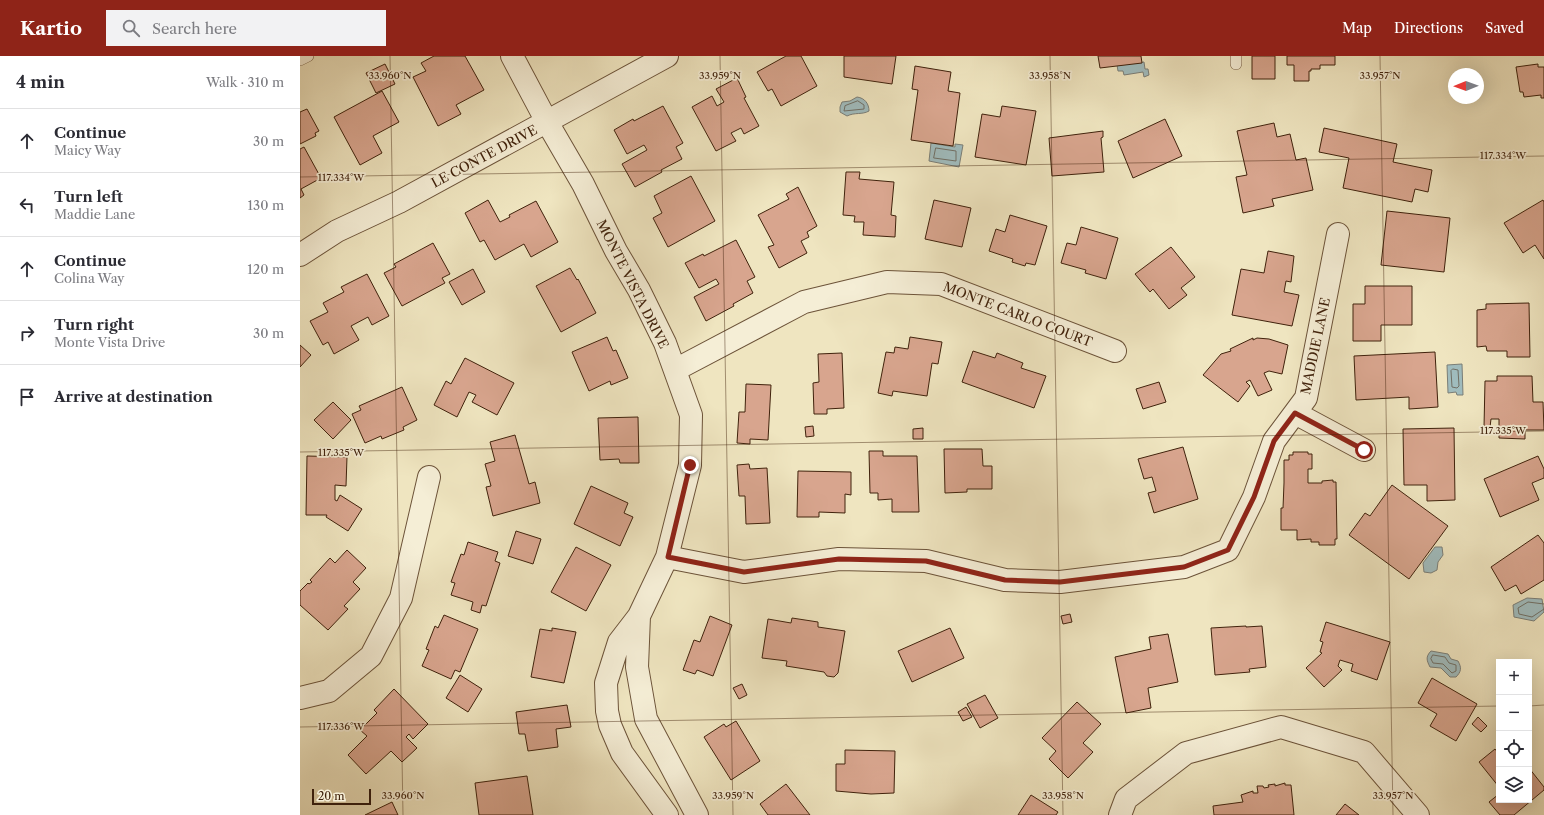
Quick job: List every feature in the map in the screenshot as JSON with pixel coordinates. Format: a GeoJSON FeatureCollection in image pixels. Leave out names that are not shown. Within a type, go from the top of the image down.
{"type":"FeatureCollection","features":[{"type":"Feature","properties":{"kind":"street","name":"MONTE VISTA DRIVE"},"geometry":{"type":"LineString","coordinates":[[512,56],[547,122],[584,184],[616,251],[639,290],[665,343],[691,415],[690,465],[668,557],[639,616],[619,642],[606,683],[607,711],[610,725],[622,753],[667,815]]}},
{"type":"Feature","properties":{"kind":"street","name":"LE CONTE DRIVE"},"geometry":{"type":"LineString","coordinates":[[300,254],[337,231],[399,202],[461,166],[547,122],[668,56]]}},
{"type":"Feature","properties":{"kind":"street","name":"MADDIE LANE"},"geometry":{"type":"LineString","coordinates":[[668,557],[744,572],[839,559],[926,561],[1005,580],[1060,582],[1184,567],[1228,550],[1254,497],[1274,441],[1306,398],[1338,234]]}},
{"type":"Feature","properties":{"kind":"street","name":"MONTE CARLO COURT"},"geometry":{"type":"LineString","coordinates":[[675,370],[804,302],[887,282],[941,284],[1115,351]]}},
{"type":"Feature","properties":{"kind":"street"},"geometry":{"type":"LineString","coordinates":[[1295,413],[1364,450]]}},
{"type":"Feature","properties":{"kind":"street"},"geometry":{"type":"LineString","coordinates":[[300,698],[329,691],[371,656],[401,598],[429,477]]}},
{"type":"Feature","properties":{"kind":"street","name":"MONTE VISTA DRIVE"},"geometry":{"type":"LineString","coordinates":[[639,616],[637,667],[646,719],[697,815]]}},
{"type":"Feature","properties":{"kind":"street"},"geometry":{"type":"LineString","coordinates":[[1120,815],[1126,799],[1186,754],[1281,726],[1364,752],[1418,815]]}},
{"type":"Feature","properties":{"kind":"lane"},"geometry":{"type":"LineString","coordinates":[[300,60],[308,56]]}},
{"type":"Feature","properties":{"kind":"water"},"geometry":{"type":"Polygon","coordinates":[[[1144,62],[1145,69],[1148,69],[1149,75],[1144,77],[1143,72],[1124,75],[1123,71],[1118,71],[1117,65],[1144,62]]]}},
{"type":"Feature","properties":{"kind":"water"},"geometry":{"type":"Polygon","coordinates":[[[857,97],[866,102],[869,111],[847,116],[840,112],[842,102],[850,101],[857,97]]]}},
{"type":"Feature","properties":{"kind":"water"},"geometry":{"type":"Polygon","coordinates":[[[931,143],[955,147],[955,144],[963,145],[959,167],[929,161],[931,143]]]}},
{"type":"Feature","properties":{"kind":"water"},"geometry":{"type":"Polygon","coordinates":[[[1462,364],[1463,395],[1457,395],[1456,392],[1448,393],[1447,365],[1462,364]]]}},
{"type":"Feature","properties":{"kind":"water"},"geometry":{"type":"Polygon","coordinates":[[[1435,547],[1442,547],[1443,555],[1438,562],[1437,570],[1431,573],[1424,572],[1423,563],[1435,547]]]}},
{"type":"Feature","properties":{"kind":"water"},"geometry":{"type":"Polygon","coordinates":[[[1527,598],[1542,599],[1544,612],[1534,621],[1514,617],[1513,605],[1527,598]]]}},
{"type":"Feature","properties":{"kind":"water"},"geometry":{"type":"Polygon","coordinates":[[[1431,651],[1448,654],[1451,659],[1458,661],[1460,670],[1456,677],[1450,677],[1441,668],[1430,667],[1427,659],[1431,651]]]}},
{"type":"Feature","properties":{"kind":"building"},"geometry":{"type":"Polygon","coordinates":[[[434,56],[465,56],[484,90],[456,105],[461,114],[438,126],[413,77],[426,71],[421,63],[434,56]]]}},
{"type":"Feature","properties":{"kind":"building"},"geometry":{"type":"Polygon","coordinates":[[[786,56],[801,56],[817,86],[781,106],[772,89],[768,91],[757,72],[786,56]]]}},
{"type":"Feature","properties":{"kind":"building"},"geometry":{"type":"Polygon","coordinates":[[[844,56],[896,56],[892,84],[844,77],[844,56]]]}},
{"type":"Feature","properties":{"kind":"building"},"geometry":{"type":"Polygon","coordinates":[[[1098,56],[1141,56],[1142,63],[1100,68],[1098,56]]]}},
{"type":"Feature","properties":{"kind":"building"},"geometry":{"type":"Polygon","coordinates":[[[1252,56],[1275,56],[1275,79],[1252,79],[1252,56]]]}},
{"type":"Feature","properties":{"kind":"building"},"geometry":{"type":"Polygon","coordinates":[[[1287,56],[1335,56],[1335,65],[1320,65],[1320,69],[1311,69],[1311,71],[1309,71],[1309,81],[1294,81],[1294,65],[1287,65],[1287,56]]]}},
{"type":"Feature","properties":{"kind":"building"},"geometry":{"type":"Polygon","coordinates":[[[385,64],[395,84],[376,93],[366,73],[385,64]]]}},
{"type":"Feature","properties":{"kind":"building"},"geometry":{"type":"Polygon","coordinates":[[[1538,64],[1538,67],[1544,67],[1544,98],[1541,98],[1541,95],[1524,97],[1523,92],[1520,92],[1516,67],[1538,64]]]}},
{"type":"Feature","properties":{"kind":"building"},"geometry":{"type":"Polygon","coordinates":[[[915,66],[951,72],[948,91],[960,93],[953,146],[911,140],[918,90],[912,89],[915,66]]]}},
{"type":"Feature","properties":{"kind":"building"},"geometry":{"type":"Polygon","coordinates":[[[737,78],[746,97],[744,98],[759,126],[744,134],[741,128],[731,133],[736,141],[716,151],[692,107],[712,96],[717,106],[724,102],[716,89],[737,78]]]}},
{"type":"Feature","properties":{"kind":"building"},"geometry":{"type":"Polygon","coordinates":[[[382,91],[399,122],[373,136],[382,153],[360,165],[334,117],[382,91]]]}},
{"type":"Feature","properties":{"kind":"building"},"geometry":{"type":"Polygon","coordinates":[[[663,106],[683,143],[676,147],[682,159],[661,170],[662,172],[635,187],[622,164],[647,150],[644,145],[627,154],[614,130],[633,119],[634,121],[663,106]]]}},
{"type":"Feature","properties":{"kind":"building"},"geometry":{"type":"Polygon","coordinates":[[[1002,106],[1036,111],[1026,165],[975,157],[982,114],[1000,117],[1002,106]]]}},
{"type":"Feature","properties":{"kind":"building"},"geometry":{"type":"Polygon","coordinates":[[[307,109],[319,131],[315,133],[316,136],[300,144],[300,112],[307,109]]]}},
{"type":"Feature","properties":{"kind":"building"},"geometry":{"type":"Polygon","coordinates":[[[1165,119],[1182,156],[1133,178],[1118,141],[1165,119]]]}},
{"type":"Feature","properties":{"kind":"building"},"geometry":{"type":"Polygon","coordinates":[[[1274,123],[1277,137],[1290,134],[1296,160],[1306,158],[1313,190],[1272,199],[1274,206],[1243,213],[1236,177],[1247,175],[1237,131],[1274,123]]]}},
{"type":"Feature","properties":{"kind":"building"},"geometry":{"type":"Polygon","coordinates":[[[1324,128],[1397,144],[1393,162],[1432,170],[1428,192],[1415,189],[1412,202],[1343,188],[1349,158],[1319,152],[1324,128]]]}},
{"type":"Feature","properties":{"kind":"building"},"geometry":{"type":"Polygon","coordinates":[[[1103,131],[1103,137],[1101,138],[1104,172],[1052,176],[1049,138],[1103,131]]]}},
{"type":"Feature","properties":{"kind":"building"},"geometry":{"type":"Polygon","coordinates":[[[304,147],[321,178],[301,189],[304,195],[300,198],[300,149],[304,147]]]}},
{"type":"Feature","properties":{"kind":"building"},"geometry":{"type":"Polygon","coordinates":[[[846,172],[860,172],[859,179],[894,182],[891,215],[896,216],[895,237],[863,235],[864,222],[854,222],[855,216],[843,215],[846,172]]]}},
{"type":"Feature","properties":{"kind":"building"},"geometry":{"type":"Polygon","coordinates":[[[691,176],[715,221],[668,247],[653,218],[662,213],[654,196],[691,176]]]}},
{"type":"Feature","properties":{"kind":"building"},"geometry":{"type":"Polygon","coordinates":[[[798,187],[817,226],[807,232],[809,237],[801,241],[807,253],[779,268],[768,247],[774,245],[758,215],[789,199],[786,194],[798,187]]]}},
{"type":"Feature","properties":{"kind":"building"},"geometry":{"type":"Polygon","coordinates":[[[488,200],[500,222],[510,217],[509,215],[536,201],[558,242],[531,257],[524,244],[495,260],[484,240],[480,242],[465,213],[488,200]]]}},
{"type":"Feature","properties":{"kind":"building"},"geometry":{"type":"Polygon","coordinates":[[[934,200],[971,208],[962,247],[925,239],[934,200]]]}},
{"type":"Feature","properties":{"kind":"building"},"geometry":{"type":"Polygon","coordinates":[[[1543,200],[1544,259],[1535,245],[1523,253],[1504,223],[1543,200]]]}},
{"type":"Feature","properties":{"kind":"building"},"geometry":{"type":"Polygon","coordinates":[[[1387,211],[1450,218],[1444,272],[1381,265],[1387,211]]]}},
{"type":"Feature","properties":{"kind":"building"},"geometry":{"type":"Polygon","coordinates":[[[1010,215],[1047,226],[1035,265],[1026,263],[1025,266],[1012,262],[1013,259],[989,251],[996,229],[1005,232],[1010,215]]]}},
{"type":"Feature","properties":{"kind":"building"},"geometry":{"type":"Polygon","coordinates":[[[1081,227],[1118,238],[1106,279],[1085,273],[1086,270],[1061,263],[1067,243],[1076,245],[1081,227]]]}},
{"type":"Feature","properties":{"kind":"building"},"geometry":{"type":"Polygon","coordinates":[[[736,240],[755,277],[747,281],[753,293],[733,304],[734,306],[706,321],[694,297],[719,284],[716,279],[699,288],[685,263],[703,254],[704,256],[736,240]]]}},
{"type":"Feature","properties":{"kind":"building"},"geometry":{"type":"Polygon","coordinates":[[[433,243],[450,274],[442,278],[445,283],[402,306],[384,273],[396,267],[394,264],[433,243]]]}},
{"type":"Feature","properties":{"kind":"building"},"geometry":{"type":"Polygon","coordinates":[[[1171,247],[1195,277],[1181,288],[1187,295],[1169,309],[1153,289],[1150,292],[1135,274],[1171,247]]]}},
{"type":"Feature","properties":{"kind":"building"},"geometry":{"type":"Polygon","coordinates":[[[1268,251],[1294,256],[1291,282],[1286,281],[1284,292],[1299,295],[1292,326],[1232,315],[1241,269],[1264,273],[1268,251]]]}},
{"type":"Feature","properties":{"kind":"building"},"geometry":{"type":"Polygon","coordinates":[[[570,268],[577,280],[578,279],[596,313],[561,332],[536,286],[570,268]]]}},
{"type":"Feature","properties":{"kind":"building"},"geometry":{"type":"Polygon","coordinates":[[[473,269],[485,292],[462,305],[449,282],[473,269]]]}},
{"type":"Feature","properties":{"kind":"building"},"geometry":{"type":"Polygon","coordinates":[[[367,274],[389,316],[372,325],[368,317],[351,326],[359,340],[334,354],[328,342],[323,345],[310,321],[328,312],[323,303],[344,292],[341,287],[367,274]]]}},
{"type":"Feature","properties":{"kind":"building"},"geometry":{"type":"Polygon","coordinates":[[[1365,286],[1412,286],[1412,325],[1381,325],[1381,341],[1353,341],[1353,304],[1365,304],[1365,286]]]}},
{"type":"Feature","properties":{"kind":"building"},"geometry":{"type":"Polygon","coordinates":[[[1529,303],[1530,357],[1507,357],[1507,351],[1487,351],[1486,346],[1477,347],[1477,310],[1486,309],[1486,304],[1529,303]]]}},
{"type":"Feature","properties":{"kind":"building"},"geometry":{"type":"Polygon","coordinates":[[[607,337],[613,351],[616,350],[628,378],[611,385],[610,381],[589,391],[572,352],[607,337]]]}},
{"type":"Feature","properties":{"kind":"building"},"geometry":{"type":"Polygon","coordinates":[[[910,337],[942,342],[938,364],[932,363],[927,396],[893,391],[892,396],[878,393],[886,352],[894,353],[895,347],[908,349],[910,337]]]}},
{"type":"Feature","properties":{"kind":"building"},"geometry":{"type":"Polygon","coordinates":[[[1253,338],[1253,340],[1257,338],[1269,339],[1288,345],[1282,374],[1269,371],[1264,373],[1272,390],[1258,396],[1250,380],[1246,382],[1250,386],[1238,402],[1203,375],[1221,354],[1231,351],[1230,349],[1253,338]]]}},
{"type":"Feature","properties":{"kind":"building"},"geometry":{"type":"Polygon","coordinates":[[[300,345],[311,355],[300,367],[300,345]]]}},
{"type":"Feature","properties":{"kind":"building"},"geometry":{"type":"Polygon","coordinates":[[[973,351],[995,358],[997,353],[1023,363],[1021,368],[1046,376],[1034,408],[962,382],[973,351]]]}},
{"type":"Feature","properties":{"kind":"building"},"geometry":{"type":"Polygon","coordinates":[[[1435,352],[1438,407],[1409,409],[1409,397],[1356,400],[1354,356],[1435,352]]]}},
{"type":"Feature","properties":{"kind":"building"},"geometry":{"type":"Polygon","coordinates":[[[842,353],[844,408],[827,409],[827,414],[814,414],[813,383],[819,382],[818,354],[842,353]]]}},
{"type":"Feature","properties":{"kind":"building"},"geometry":{"type":"Polygon","coordinates":[[[465,358],[514,383],[497,415],[472,402],[476,395],[469,392],[457,417],[434,405],[446,381],[451,384],[465,358]]]}},
{"type":"Feature","properties":{"kind":"building"},"geometry":{"type":"Polygon","coordinates":[[[1497,376],[1532,376],[1533,402],[1543,402],[1544,430],[1525,430],[1525,439],[1499,438],[1499,419],[1491,419],[1490,427],[1484,427],[1485,381],[1497,381],[1497,376]]]}},
{"type":"Feature","properties":{"kind":"building"},"geometry":{"type":"Polygon","coordinates":[[[1159,382],[1166,402],[1143,409],[1136,389],[1159,382]]]}},
{"type":"Feature","properties":{"kind":"building"},"geometry":{"type":"Polygon","coordinates":[[[746,384],[771,385],[768,440],[750,439],[750,444],[737,443],[739,412],[745,412],[746,384]]]}},
{"type":"Feature","properties":{"kind":"building"},"geometry":{"type":"Polygon","coordinates":[[[402,387],[417,420],[403,427],[404,430],[382,439],[381,436],[365,443],[352,414],[361,410],[359,406],[402,387]]]}},
{"type":"Feature","properties":{"kind":"building"},"geometry":{"type":"Polygon","coordinates":[[[333,402],[351,420],[333,439],[314,420],[333,402]]]}},
{"type":"Feature","properties":{"kind":"building"},"geometry":{"type":"Polygon","coordinates":[[[638,417],[639,463],[620,463],[619,459],[600,460],[598,418],[638,417]]]}},
{"type":"Feature","properties":{"kind":"building"},"geometry":{"type":"Polygon","coordinates":[[[813,426],[814,436],[806,437],[805,427],[813,426]]]}},
{"type":"Feature","properties":{"kind":"building"},"geometry":{"type":"Polygon","coordinates":[[[923,428],[923,439],[913,439],[913,429],[923,428]]]}},
{"type":"Feature","properties":{"kind":"building"},"geometry":{"type":"Polygon","coordinates":[[[1454,428],[1455,500],[1427,501],[1427,485],[1404,485],[1403,429],[1454,428]]]}},
{"type":"Feature","properties":{"kind":"building"},"geometry":{"type":"Polygon","coordinates":[[[515,435],[529,484],[535,482],[540,503],[493,516],[486,487],[491,486],[485,464],[495,461],[490,442],[515,435]]]}},
{"type":"Feature","properties":{"kind":"building"},"geometry":{"type":"Polygon","coordinates":[[[1183,447],[1198,499],[1154,513],[1148,493],[1156,491],[1152,477],[1144,479],[1138,459],[1183,447]]]}},
{"type":"Feature","properties":{"kind":"building"},"geometry":{"type":"Polygon","coordinates":[[[944,449],[982,449],[983,466],[992,466],[992,489],[967,489],[967,492],[945,493],[944,449]]]}},
{"type":"Feature","properties":{"kind":"building"},"geometry":{"type":"Polygon","coordinates":[[[869,451],[883,451],[883,456],[917,456],[919,512],[892,512],[892,499],[878,500],[878,493],[870,493],[869,451]]]}},
{"type":"Feature","properties":{"kind":"building"},"geometry":{"type":"Polygon","coordinates":[[[1293,452],[1308,452],[1308,454],[1312,454],[1312,469],[1308,469],[1308,483],[1322,483],[1322,481],[1333,480],[1333,482],[1336,482],[1337,539],[1335,539],[1335,545],[1319,545],[1319,542],[1311,542],[1311,539],[1297,540],[1297,530],[1281,530],[1284,460],[1289,460],[1289,455],[1293,455],[1293,452]]]}},
{"type":"Feature","properties":{"kind":"building"},"geometry":{"type":"Polygon","coordinates":[[[307,456],[347,457],[346,486],[335,485],[335,500],[337,501],[340,495],[362,509],[348,531],[326,517],[327,515],[306,515],[307,456]]]}},
{"type":"Feature","properties":{"kind":"building"},"geometry":{"type":"Polygon","coordinates":[[[1538,456],[1544,469],[1544,478],[1532,483],[1539,500],[1500,517],[1484,479],[1538,456]]]}},
{"type":"Feature","properties":{"kind":"building"},"geometry":{"type":"Polygon","coordinates":[[[749,464],[750,469],[767,468],[770,523],[746,524],[745,496],[739,496],[737,465],[749,464]]]}},
{"type":"Feature","properties":{"kind":"building"},"geometry":{"type":"Polygon","coordinates":[[[798,471],[851,472],[851,495],[845,494],[845,513],[819,512],[819,517],[797,517],[798,471]]]}},
{"type":"Feature","properties":{"kind":"building"},"geometry":{"type":"Polygon","coordinates":[[[1392,485],[1448,526],[1409,579],[1349,535],[1365,513],[1370,516],[1392,485]]]}},
{"type":"Feature","properties":{"kind":"building"},"geometry":{"type":"Polygon","coordinates":[[[591,486],[628,503],[624,513],[633,517],[620,546],[574,524],[591,486]]]}},
{"type":"Feature","properties":{"kind":"building"},"geometry":{"type":"Polygon","coordinates":[[[516,531],[541,539],[533,564],[508,556],[516,531]]]}},
{"type":"Feature","properties":{"kind":"building"},"geometry":{"type":"Polygon","coordinates":[[[1538,535],[1544,543],[1544,580],[1521,594],[1516,585],[1505,591],[1491,567],[1538,535]]]}},
{"type":"Feature","properties":{"kind":"building"},"geometry":{"type":"Polygon","coordinates":[[[468,542],[498,552],[495,561],[500,563],[486,606],[482,605],[480,613],[471,610],[473,602],[451,595],[455,583],[451,582],[461,554],[464,555],[468,542]]]}},
{"type":"Feature","properties":{"kind":"building"},"geometry":{"type":"Polygon","coordinates":[[[576,547],[611,565],[586,611],[551,592],[576,547]]]}},
{"type":"Feature","properties":{"kind":"building"},"geometry":{"type":"Polygon","coordinates":[[[347,550],[366,568],[353,582],[360,589],[344,606],[348,609],[328,630],[300,605],[300,591],[308,583],[309,584],[312,582],[310,580],[330,558],[335,563],[347,550]]]}},
{"type":"Feature","properties":{"kind":"building"},"geometry":{"type":"Polygon","coordinates":[[[1070,614],[1072,622],[1063,624],[1061,616],[1070,614]]]}},
{"type":"Feature","properties":{"kind":"building"},"geometry":{"type":"Polygon","coordinates":[[[444,615],[478,629],[460,672],[455,670],[451,679],[422,666],[429,650],[426,649],[435,626],[438,628],[444,615]]]}},
{"type":"Feature","properties":{"kind":"building"},"geometry":{"type":"Polygon","coordinates":[[[710,616],[732,625],[713,676],[697,670],[695,674],[683,670],[694,640],[700,642],[710,616]]]}},
{"type":"Feature","properties":{"kind":"building"},"geometry":{"type":"Polygon","coordinates":[[[792,618],[818,622],[818,627],[845,631],[838,673],[834,677],[827,676],[824,672],[786,666],[787,661],[762,658],[768,619],[791,623],[792,618]]]}},
{"type":"Feature","properties":{"kind":"building"},"geometry":{"type":"Polygon","coordinates":[[[1326,622],[1390,642],[1377,680],[1351,671],[1353,664],[1340,660],[1338,666],[1342,670],[1324,687],[1306,668],[1322,653],[1320,652],[1323,642],[1320,641],[1326,622]]]}},
{"type":"Feature","properties":{"kind":"building"},"geometry":{"type":"Polygon","coordinates":[[[1262,626],[1266,667],[1249,669],[1250,672],[1215,675],[1211,628],[1262,626]]]}},
{"type":"Feature","properties":{"kind":"building"},"geometry":{"type":"Polygon","coordinates":[[[552,628],[576,632],[564,683],[531,677],[540,629],[552,631],[552,628]]]}},
{"type":"Feature","properties":{"kind":"building"},"geometry":{"type":"Polygon","coordinates":[[[950,628],[964,658],[912,682],[898,651],[950,628]]]}},
{"type":"Feature","properties":{"kind":"building"},"geometry":{"type":"Polygon","coordinates":[[[1168,634],[1178,682],[1148,688],[1151,708],[1126,713],[1115,657],[1151,649],[1149,637],[1168,634]]]}},
{"type":"Feature","properties":{"kind":"building"},"geometry":{"type":"Polygon","coordinates":[[[460,675],[482,689],[468,712],[446,698],[460,675]]]}},
{"type":"Feature","properties":{"kind":"building"},"geometry":{"type":"Polygon","coordinates":[[[1432,678],[1477,704],[1456,741],[1430,726],[1437,714],[1418,703],[1432,678]]]}},
{"type":"Feature","properties":{"kind":"building"},"geometry":{"type":"Polygon","coordinates":[[[742,684],[747,695],[739,699],[733,688],[742,684]]]}},
{"type":"Feature","properties":{"kind":"building"},"geometry":{"type":"Polygon","coordinates":[[[394,689],[428,724],[413,739],[409,734],[406,737],[417,748],[402,762],[391,751],[366,774],[348,755],[367,736],[360,730],[377,713],[374,710],[394,689]]]}},
{"type":"Feature","properties":{"kind":"building"},"geometry":{"type":"Polygon","coordinates":[[[985,695],[998,718],[980,728],[967,704],[985,695]]]}},
{"type":"Feature","properties":{"kind":"building"},"geometry":{"type":"Polygon","coordinates":[[[1077,702],[1101,724],[1083,743],[1093,752],[1068,778],[1049,759],[1056,751],[1042,738],[1077,702]]]}},
{"type":"Feature","properties":{"kind":"building"},"geometry":{"type":"Polygon","coordinates":[[[567,705],[571,727],[556,729],[558,747],[528,751],[525,734],[519,734],[516,712],[567,705]]]}},
{"type":"Feature","properties":{"kind":"building"},"geometry":{"type":"Polygon","coordinates":[[[966,707],[972,717],[963,721],[958,712],[966,707]]]}},
{"type":"Feature","properties":{"kind":"building"},"geometry":{"type":"Polygon","coordinates":[[[1478,717],[1487,726],[1481,732],[1472,724],[1478,717]]]}},
{"type":"Feature","properties":{"kind":"building"},"geometry":{"type":"Polygon","coordinates":[[[736,721],[760,761],[731,780],[704,737],[724,724],[726,727],[736,721]]]}},
{"type":"Feature","properties":{"kind":"building"},"geometry":{"type":"Polygon","coordinates":[[[1495,749],[1496,783],[1479,762],[1495,749]]]}},
{"type":"Feature","properties":{"kind":"building"},"geometry":{"type":"Polygon","coordinates":[[[845,750],[895,751],[894,793],[871,794],[836,791],[836,764],[845,764],[845,750]]]}},
{"type":"Feature","properties":{"kind":"building"},"geometry":{"type":"Polygon","coordinates":[[[1532,772],[1544,787],[1544,790],[1532,800],[1532,772]]]}},
{"type":"Feature","properties":{"kind":"building"},"geometry":{"type":"Polygon","coordinates":[[[527,776],[533,815],[479,815],[475,783],[527,776]]]}},
{"type":"Feature","properties":{"kind":"building"},"geometry":{"type":"Polygon","coordinates":[[[1285,783],[1285,785],[1291,785],[1294,815],[1214,815],[1213,806],[1243,802],[1241,795],[1253,791],[1253,793],[1258,793],[1257,786],[1263,786],[1264,788],[1269,787],[1268,785],[1275,784],[1275,786],[1285,783]]]}},
{"type":"Feature","properties":{"kind":"building"},"geometry":{"type":"Polygon","coordinates":[[[786,784],[810,815],[768,815],[760,804],[786,784]]]}},
{"type":"Feature","properties":{"kind":"building"},"geometry":{"type":"Polygon","coordinates":[[[1031,795],[1058,812],[1056,815],[1018,815],[1031,795]]]}},
{"type":"Feature","properties":{"kind":"building"},"geometry":{"type":"Polygon","coordinates":[[[1496,796],[1496,803],[1528,803],[1514,815],[1500,815],[1489,802],[1496,796]]]}},
{"type":"Feature","properties":{"kind":"building"},"geometry":{"type":"Polygon","coordinates":[[[392,802],[398,815],[365,815],[392,802]]]}},
{"type":"Feature","properties":{"kind":"building"},"geometry":{"type":"Polygon","coordinates":[[[1345,804],[1359,815],[1336,815],[1345,804]]]}},
{"type":"Feature","properties":{"kind":"route"},"geometry":{"type":"LineString","coordinates":[[690,465],[680,513],[668,557],[744,572],[839,559],[926,561],[1005,580],[1060,582],[1184,567],[1228,550],[1254,497],[1274,441],[1295,413],[1364,450]]}}]}
